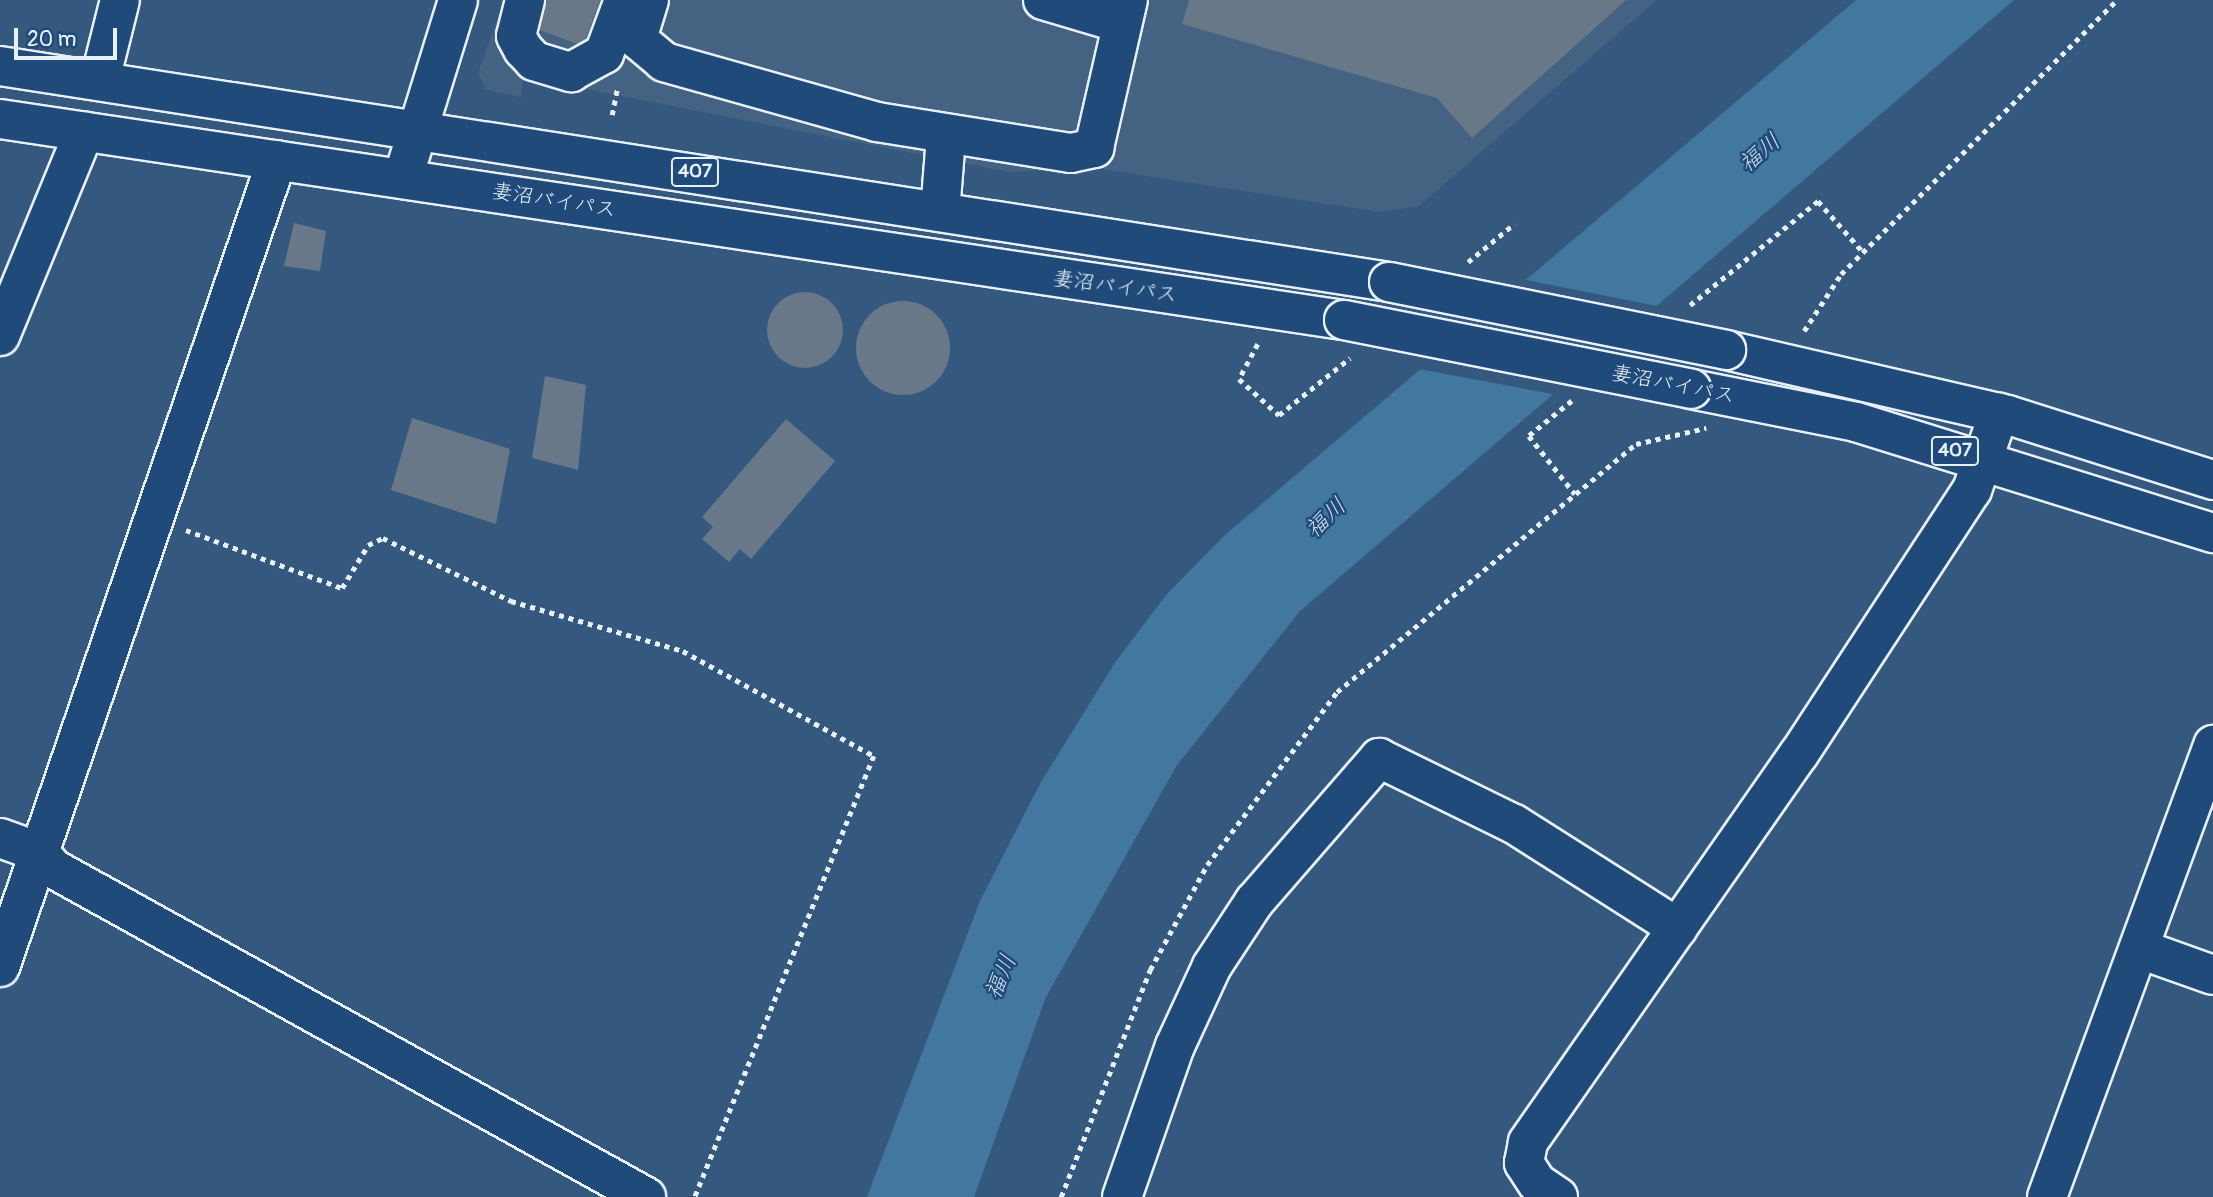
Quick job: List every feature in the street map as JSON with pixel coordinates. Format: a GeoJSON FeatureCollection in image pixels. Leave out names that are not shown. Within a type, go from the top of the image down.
{"type":"FeatureCollection","features":[{"type":"Feature","properties":{"kind":"main road"},"geometry":{"type":"LineString","coordinates":[[100,80],[120,0]]}},
{"type":"Feature","properties":{"kind":"main road"},"geometry":{"type":"LineString","coordinates":[[403,178],[416,126],[458,0]]}},
{"type":"Feature","properties":{"kind":"main road"},"geometry":{"type":"LineString","coordinates":[[525,0],[516,36],[523,49],[534,61],[572,72],[604,54],[624,0]]}},
{"type":"Feature","properties":{"kind":"main road"},"geometry":{"type":"LineString","coordinates":[[649,0],[637,39],[664,62],[946,137],[1071,153],[1094,148],[1124,12],[1043,0]]}},
{"type":"Feature","properties":{"kind":"main road","name":"407"},"geometry":{"type":"LineString","coordinates":[[0,66],[416,126],[1389,282],[1726,350],[1999,413],[2213,480]]}},
{"type":"Feature","properties":{"kind":"main road","name":"妻沼バイパス"},"geometry":{"type":"LineString","coordinates":[[0,119],[1344,320],[1844,419],[1985,459],[2213,533]]}},
{"type":"Feature","properties":{"kind":"main road"},"geometry":{"type":"LineString","coordinates":[[0,336],[84,132]]}},
{"type":"Feature","properties":{"kind":"main road"},"geometry":{"type":"LineString","coordinates":[[940,212],[946,137]]}},
{"type":"Feature","properties":{"kind":"main road"},"geometry":{"type":"LineString","coordinates":[[0,967],[278,160]]}},
{"type":"Feature","properties":{"kind":"main road"},"geometry":{"type":"LineString","coordinates":[[1558,1197],[1537,1183],[1524,1163],[1528,1142],[1678,928],[1957,513],[1985,459],[1999,413]]}},
{"type":"Feature","properties":{"kind":"main road"},"geometry":{"type":"LineString","coordinates":[[2047,1197],[2213,745]]}},
{"type":"Feature","properties":{"kind":"main road"},"geometry":{"type":"LineString","coordinates":[[1122,1197],[1175,1046],[1212,966],[1254,902],[1379,758],[1514,824],[1678,928]]}},
{"type":"Feature","properties":{"kind":"main road"},"geometry":{"type":"LineString","coordinates":[[0,838],[39,852],[54,869],[646,1197]]}},
{"type":"Feature","properties":{"kind":"main road"},"geometry":{"type":"LineString","coordinates":[[2140,949],[2213,975]]}},
{"type":"Feature","properties":{"kind":"path"},"geometry":{"type":"LineString","coordinates":[[1802,337],[1812,312],[1863,252],[2117,0]]}},
{"type":"Feature","properties":{"kind":"path"},"geometry":{"type":"LineString","coordinates":[[1818,201],[1863,252]]}},
{"type":"Feature","properties":{"kind":"path"},"geometry":{"type":"LineString","coordinates":[[1529,436],[1575,494]]}},
{"type":"Feature","properties":{"kind":"path"},"geometry":{"type":"LineString","coordinates":[[156,519],[342,588],[368,545],[383,538],[511,601],[683,651],[874,756],[695,1197]]}},
{"type":"Feature","properties":{"kind":"shaded area"},"geometry":{"type":"Polygon","coordinates":[[[504,0],[1657,0],[1419,206],[1379,212],[1094,168],[1009,172],[523,77],[521,97],[486,90],[478,73],[504,0]]]}},
{"type":"Feature","properties":{"kind":"water","name":"福川"},"geometry":{"type":"Polygon","coordinates":[[[1856,0],[2014,0],[1300,611],[1177,765],[1046,997],[974,1197],[867,1197],[980,901],[1041,782],[1116,661],[1167,594],[1225,535],[1856,0]]]}},
{"type":"Feature","properties":{"kind":"pier"},"geometry":{"type":"Polygon","coordinates":[[[1526,280],[1662,307],[1558,395],[1419,369],[1526,280]]]}},
{"type":"Feature","properties":{"kind":"building"},"geometry":{"type":"Polygon","coordinates":[[[535,0],[600,0],[583,46],[526,25],[535,0]]]}},
{"type":"Feature","properties":{"kind":"building"},"geometry":{"type":"Polygon","coordinates":[[[1189,0],[1626,0],[1472,138],[1437,98],[1182,24],[1189,0]]]}},
{"type":"Feature","properties":{"kind":"building"},"geometry":{"type":"Polygon","coordinates":[[[294,223],[326,231],[320,271],[284,266],[294,223]]]}},
{"type":"Feature","properties":{"kind":"building"},"geometry":{"type":"Polygon","coordinates":[[[805,292],[820,295],[832,303],[840,315],[843,330],[840,345],[832,357],[820,365],[805,368],[790,365],[778,357],[770,345],[767,330],[770,315],[778,303],[790,295],[805,292]]]}},
{"type":"Feature","properties":{"kind":"building"},"geometry":{"type":"Polygon","coordinates":[[[903,301],[921,304],[936,315],[947,330],[950,348],[947,366],[936,381],[921,392],[903,395],[885,392],[870,381],[859,366],[856,348],[859,330],[870,315],[885,304],[903,301]]]}},
{"type":"Feature","properties":{"kind":"building"},"geometry":{"type":"Polygon","coordinates":[[[545,376],[586,385],[578,470],[532,458],[545,376]]]}},
{"type":"Feature","properties":{"kind":"building"},"geometry":{"type":"Polygon","coordinates":[[[412,418],[510,449],[496,524],[391,490],[412,418]]]}},
{"type":"Feature","properties":{"kind":"building"},"geometry":{"type":"Polygon","coordinates":[[[786,419],[835,461],[751,559],[740,549],[729,562],[702,539],[713,527],[702,517],[786,419]]]}}]}
